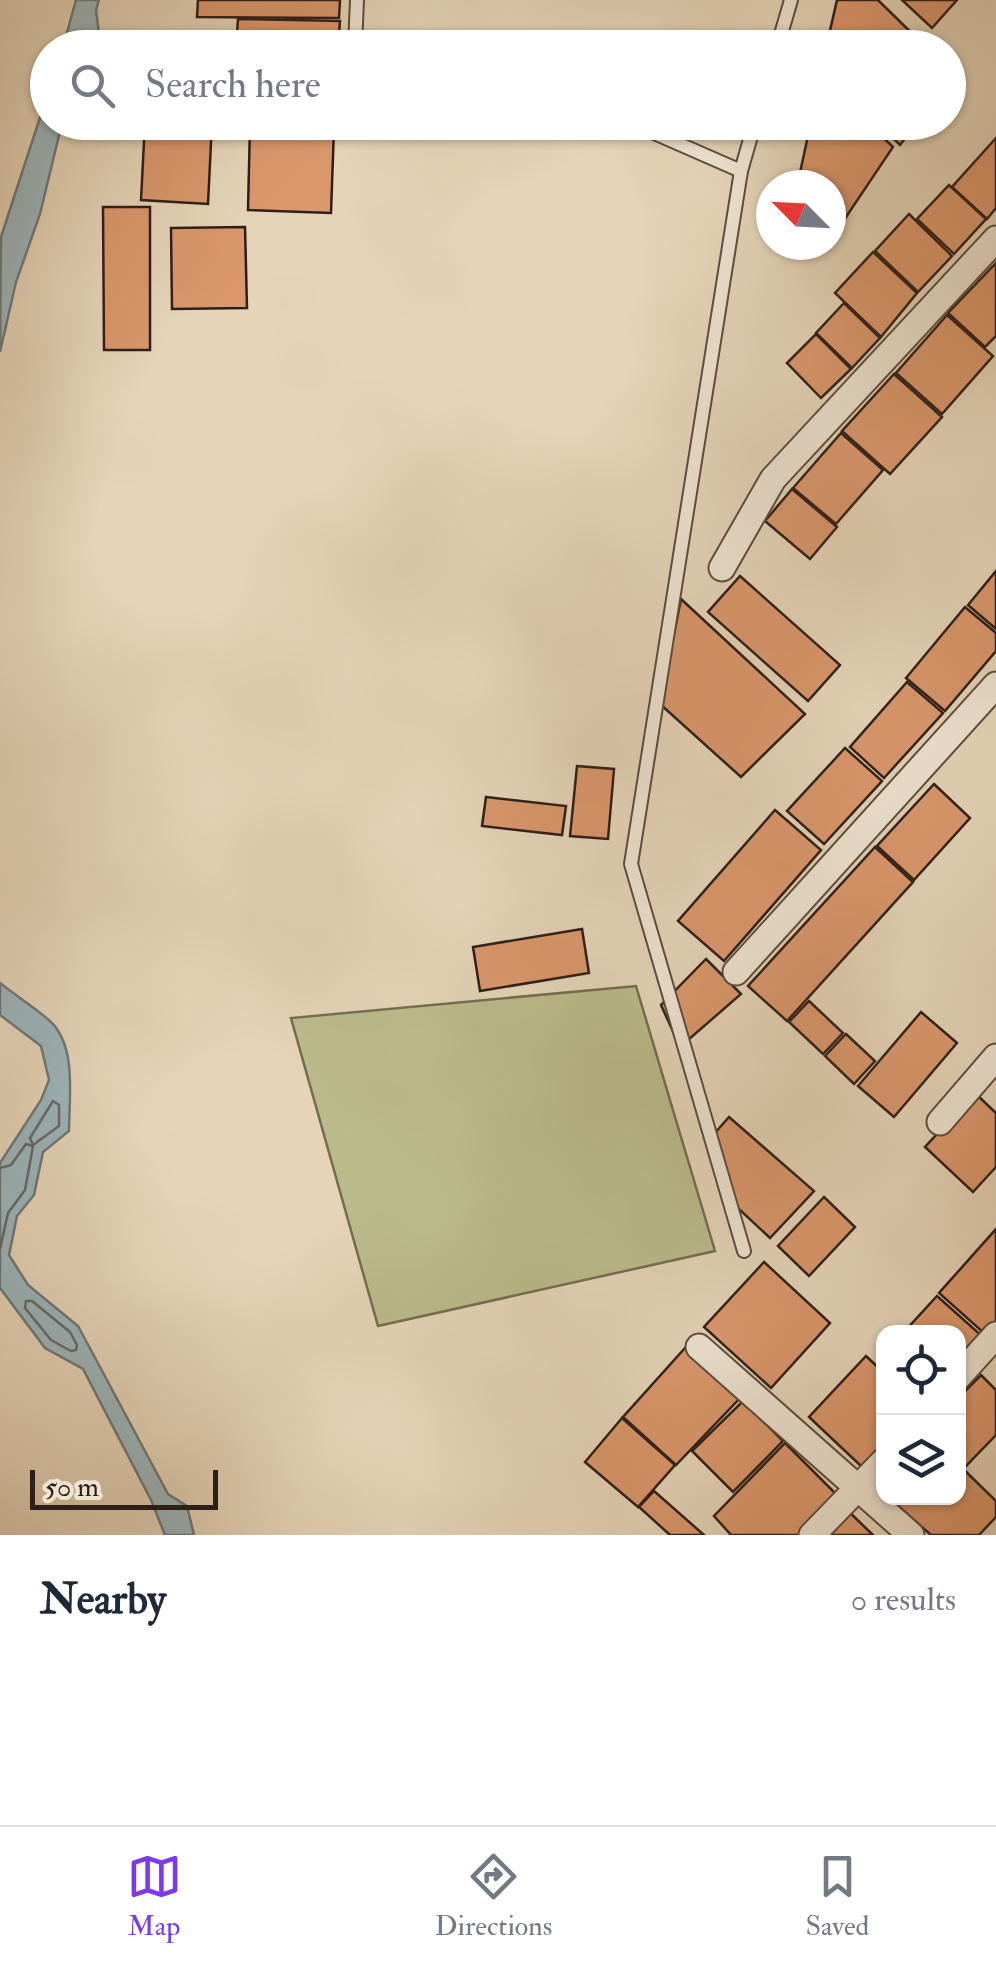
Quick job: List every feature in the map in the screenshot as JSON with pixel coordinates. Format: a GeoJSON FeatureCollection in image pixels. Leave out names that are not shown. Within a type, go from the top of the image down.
{"type":"FeatureCollection","features":[{"type":"Feature","properties":{"kind":"street"},"geometry":{"type":"LineString","coordinates":[[722,568],[773,479],[996,239]]}},
{"type":"Feature","properties":{"kind":"street"},"geometry":{"type":"LineString","coordinates":[[736,972],[996,686]]}},
{"type":"Feature","properties":{"kind":"street"},"geometry":{"type":"LineString","coordinates":[[940,1122],[996,1058]]}},
{"type":"Feature","properties":{"kind":"street"},"geometry":{"type":"LineString","coordinates":[[966,1368],[996,1335]]}},
{"type":"Feature","properties":{"kind":"street"},"geometry":{"type":"LineString","coordinates":[[699,1347],[911,1535]]}},
{"type":"Feature","properties":{"kind":"street"},"geometry":{"type":"LineString","coordinates":[[812,1535],[876,1469]]}},
{"type":"Feature","properties":{"kind":"lane"},"geometry":{"type":"LineString","coordinates":[[356,30],[357,0]]}},
{"type":"Feature","properties":{"kind":"lane"},"geometry":{"type":"LineString","coordinates":[[782,30],[790,0]]}},
{"type":"Feature","properties":{"kind":"lane"},"geometry":{"type":"LineString","coordinates":[[671,140],[741,170]]}},
{"type":"Feature","properties":{"kind":"lane"},"geometry":{"type":"LineString","coordinates":[[744,1251],[631,864],[741,170],[750,140]]}},
{"type":"Feature","properties":{"kind":"green space"},"geometry":{"type":"Polygon","coordinates":[[[636,986],[715,1251],[378,1326],[291,1018],[636,986]]]}},
{"type":"Feature","properties":{"kind":"water"},"geometry":{"type":"Polygon","coordinates":[[[76,0],[99,0],[98,30],[68,30],[76,0]]]}},
{"type":"Feature","properties":{"kind":"water"},"geometry":{"type":"Polygon","coordinates":[[[33,140],[58,140],[40,214],[16,282],[0,352],[1,237],[33,140]]]}},
{"type":"Feature","properties":{"kind":"water"},"geometry":{"type":"Polygon","coordinates":[[[0,983],[51,1022],[65,1045],[70,1074],[69,1131],[43,1152],[34,1195],[17,1216],[9,1255],[28,1285],[78,1326],[168,1494],[187,1506],[194,1535],[165,1535],[83,1369],[45,1348],[0,1288],[0,1163],[41,1100],[49,1080],[41,1046],[0,1015],[0,983]]]}},
{"type":"Feature","properties":{"kind":"building"},"geometry":{"type":"Polygon","coordinates":[[[198,0],[340,0],[339,18],[197,17],[198,0]]]}},
{"type":"Feature","properties":{"kind":"building"},"geometry":{"type":"Polygon","coordinates":[[[837,0],[878,0],[909,30],[830,30],[837,0]]]}},
{"type":"Feature","properties":{"kind":"building"},"geometry":{"type":"Polygon","coordinates":[[[902,0],[957,0],[932,28],[902,0]]]}},
{"type":"Feature","properties":{"kind":"building"},"geometry":{"type":"Polygon","coordinates":[[[238,19],[340,21],[339,30],[237,30],[238,19]]]}},
{"type":"Feature","properties":{"kind":"building"},"geometry":{"type":"Polygon","coordinates":[[[996,138],[996,208],[987,219],[952,187],[996,138]]]}},
{"type":"Feature","properties":{"kind":"building"},"geometry":{"type":"Polygon","coordinates":[[[144,140],[211,140],[208,204],[141,200],[144,140]]]}},
{"type":"Feature","properties":{"kind":"building"},"geometry":{"type":"Polygon","coordinates":[[[250,140],[334,140],[331,213],[248,210],[250,140]]]}},
{"type":"Feature","properties":{"kind":"building"},"geometry":{"type":"Polygon","coordinates":[[[807,140],[886,140],[893,147],[846,217],[846,170],[801,170],[807,140]]]}},
{"type":"Feature","properties":{"kind":"building"},"geometry":{"type":"Polygon","coordinates":[[[949,185],[986,219],[954,254],[917,219],[949,185]]]}},
{"type":"Feature","properties":{"kind":"building"},"geometry":{"type":"Polygon","coordinates":[[[103,207],[150,207],[150,350],[104,350],[103,207]]]}},
{"type":"Feature","properties":{"kind":"building"},"geometry":{"type":"Polygon","coordinates":[[[909,214],[952,256],[918,292],[875,251],[909,214]]]}},
{"type":"Feature","properties":{"kind":"building"},"geometry":{"type":"Polygon","coordinates":[[[245,227],[247,308],[172,309],[171,228],[245,227]]]}},
{"type":"Feature","properties":{"kind":"building"},"geometry":{"type":"Polygon","coordinates":[[[873,252],[917,293],[881,337],[835,293],[873,252]]]}},
{"type":"Feature","properties":{"kind":"building"},"geometry":{"type":"Polygon","coordinates":[[[996,263],[996,336],[985,347],[948,313],[996,263]]]}},
{"type":"Feature","properties":{"kind":"building"},"geometry":{"type":"Polygon","coordinates":[[[844,303],[880,338],[852,368],[816,333],[844,303]]]}},
{"type":"Feature","properties":{"kind":"building"},"geometry":{"type":"Polygon","coordinates":[[[947,315],[993,356],[942,414],[896,373],[947,315]]]}},
{"type":"Feature","properties":{"kind":"building"},"geometry":{"type":"Polygon","coordinates":[[[816,334],[851,369],[821,398],[787,363],[816,334]]]}},
{"type":"Feature","properties":{"kind":"building"},"geometry":{"type":"Polygon","coordinates":[[[894,374],[942,417],[890,474],[842,431],[894,374]]]}},
{"type":"Feature","properties":{"kind":"building"},"geometry":{"type":"Polygon","coordinates":[[[841,433],[883,470],[836,524],[793,488],[841,433]]]}},
{"type":"Feature","properties":{"kind":"building"},"geometry":{"type":"Polygon","coordinates":[[[792,489],[837,527],[810,559],[765,521],[792,489]]]}},
{"type":"Feature","properties":{"kind":"building"},"geometry":{"type":"Polygon","coordinates":[[[996,571],[996,629],[968,605],[996,571]]]}},
{"type":"Feature","properties":{"kind":"building"},"geometry":{"type":"Polygon","coordinates":[[[740,576],[840,665],[808,701],[708,612],[740,576]]]}},
{"type":"Feature","properties":{"kind":"building"},"geometry":{"type":"Polygon","coordinates":[[[681,599],[805,714],[741,777],[660,704],[681,599]]]}},
{"type":"Feature","properties":{"kind":"building"},"geometry":{"type":"Polygon","coordinates":[[[965,607],[996,633],[996,651],[945,711],[906,678],[965,607]]]}},
{"type":"Feature","properties":{"kind":"building"},"geometry":{"type":"Polygon","coordinates":[[[907,682],[943,713],[884,778],[850,747],[907,682]]]}},
{"type":"Feature","properties":{"kind":"building"},"geometry":{"type":"Polygon","coordinates":[[[845,748],[882,781],[824,844],[787,811],[845,748]]]}},
{"type":"Feature","properties":{"kind":"building"},"geometry":{"type":"Polygon","coordinates":[[[577,766],[614,769],[608,839],[570,836],[577,766]]]}},
{"type":"Feature","properties":{"kind":"building"},"geometry":{"type":"Polygon","coordinates":[[[934,784],[970,818],[914,880],[877,846],[934,784]]]}},
{"type":"Feature","properties":{"kind":"building"},"geometry":{"type":"Polygon","coordinates":[[[486,797],[566,806],[562,835],[482,826],[486,797]]]}},
{"type":"Feature","properties":{"kind":"building"},"geometry":{"type":"Polygon","coordinates":[[[775,810],[821,850],[724,961],[678,921],[775,810]]]}},
{"type":"Feature","properties":{"kind":"building"},"geometry":{"type":"Polygon","coordinates":[[[875,847],[913,882],[787,1021],[748,986],[875,847]]]}},
{"type":"Feature","properties":{"kind":"building"},"geometry":{"type":"Polygon","coordinates":[[[582,929],[589,973],[480,991],[473,947],[582,929]]]}},
{"type":"Feature","properties":{"kind":"building"},"geometry":{"type":"Polygon","coordinates":[[[706,959],[741,994],[680,1047],[661,1005],[706,959]]]}},
{"type":"Feature","properties":{"kind":"building"},"geometry":{"type":"Polygon","coordinates":[[[809,1001],[843,1033],[823,1054],[789,1022],[809,1001]]]}},
{"type":"Feature","properties":{"kind":"building"},"geometry":{"type":"Polygon","coordinates":[[[921,1012],[957,1043],[894,1117],[858,1086],[921,1012]]]}},
{"type":"Feature","properties":{"kind":"building"},"geometry":{"type":"Polygon","coordinates":[[[846,1034],[875,1061],[854,1084],[825,1056],[846,1034]]]}},
{"type":"Feature","properties":{"kind":"building"},"geometry":{"type":"Polygon","coordinates":[[[975,1093],[996,1113],[996,1167],[973,1192],[925,1147],[975,1093]]]}},
{"type":"Feature","properties":{"kind":"building"},"geometry":{"type":"Polygon","coordinates":[[[729,1117],[814,1191],[770,1238],[725,1196],[708,1141],[729,1117]]]}},
{"type":"Feature","properties":{"kind":"building"},"geometry":{"type":"Polygon","coordinates":[[[824,1197],[855,1227],[809,1276],[778,1246],[824,1197]]]}},
{"type":"Feature","properties":{"kind":"building"},"geometry":{"type":"Polygon","coordinates":[[[996,1229],[996,1321],[985,1334],[939,1293],[996,1229]]]}},
{"type":"Feature","properties":{"kind":"building"},"geometry":{"type":"Polygon","coordinates":[[[764,1262],[830,1323],[771,1388],[704,1327],[764,1262]]]}},
{"type":"Feature","properties":{"kind":"building"},"geometry":{"type":"Polygon","coordinates":[[[937,1296],[983,1337],[966,1355],[966,1325],[910,1325],[937,1296]]]}},
{"type":"Feature","properties":{"kind":"building"},"geometry":{"type":"Polygon","coordinates":[[[685,1348],[740,1398],[676,1465],[623,1417],[685,1348]]]}},
{"type":"Feature","properties":{"kind":"building"},"geometry":{"type":"Polygon","coordinates":[[[866,1356],[876,1365],[876,1452],[862,1467],[809,1417],[866,1356]]]}},
{"type":"Feature","properties":{"kind":"building"},"geometry":{"type":"Polygon","coordinates":[[[981,1375],[996,1390],[996,1435],[966,1466],[966,1415],[966,1390],[981,1375]]]}},
{"type":"Feature","properties":{"kind":"building"},"geometry":{"type":"Polygon","coordinates":[[[743,1401],[783,1441],[733,1492],[692,1451],[743,1401]]]}},
{"type":"Feature","properties":{"kind":"building"},"geometry":{"type":"Polygon","coordinates":[[[622,1418],[675,1465],[638,1507],[585,1462],[622,1418]]]}},
{"type":"Feature","properties":{"kind":"building"},"geometry":{"type":"Polygon","coordinates":[[[785,1443],[839,1497],[799,1535],[731,1535],[714,1516],[785,1443]]]}},
{"type":"Feature","properties":{"kind":"building"},"geometry":{"type":"Polygon","coordinates":[[[966,1472],[996,1501],[996,1517],[979,1535],[931,1535],[897,1505],[966,1505],[966,1472]]]}},
{"type":"Feature","properties":{"kind":"building"},"geometry":{"type":"Polygon","coordinates":[[[654,1491],[704,1535],[670,1535],[639,1507],[654,1491]]]}},
{"type":"Feature","properties":{"kind":"building"},"geometry":{"type":"Polygon","coordinates":[[[843,1506],[873,1535],[816,1535],[843,1506]]]}}]}
